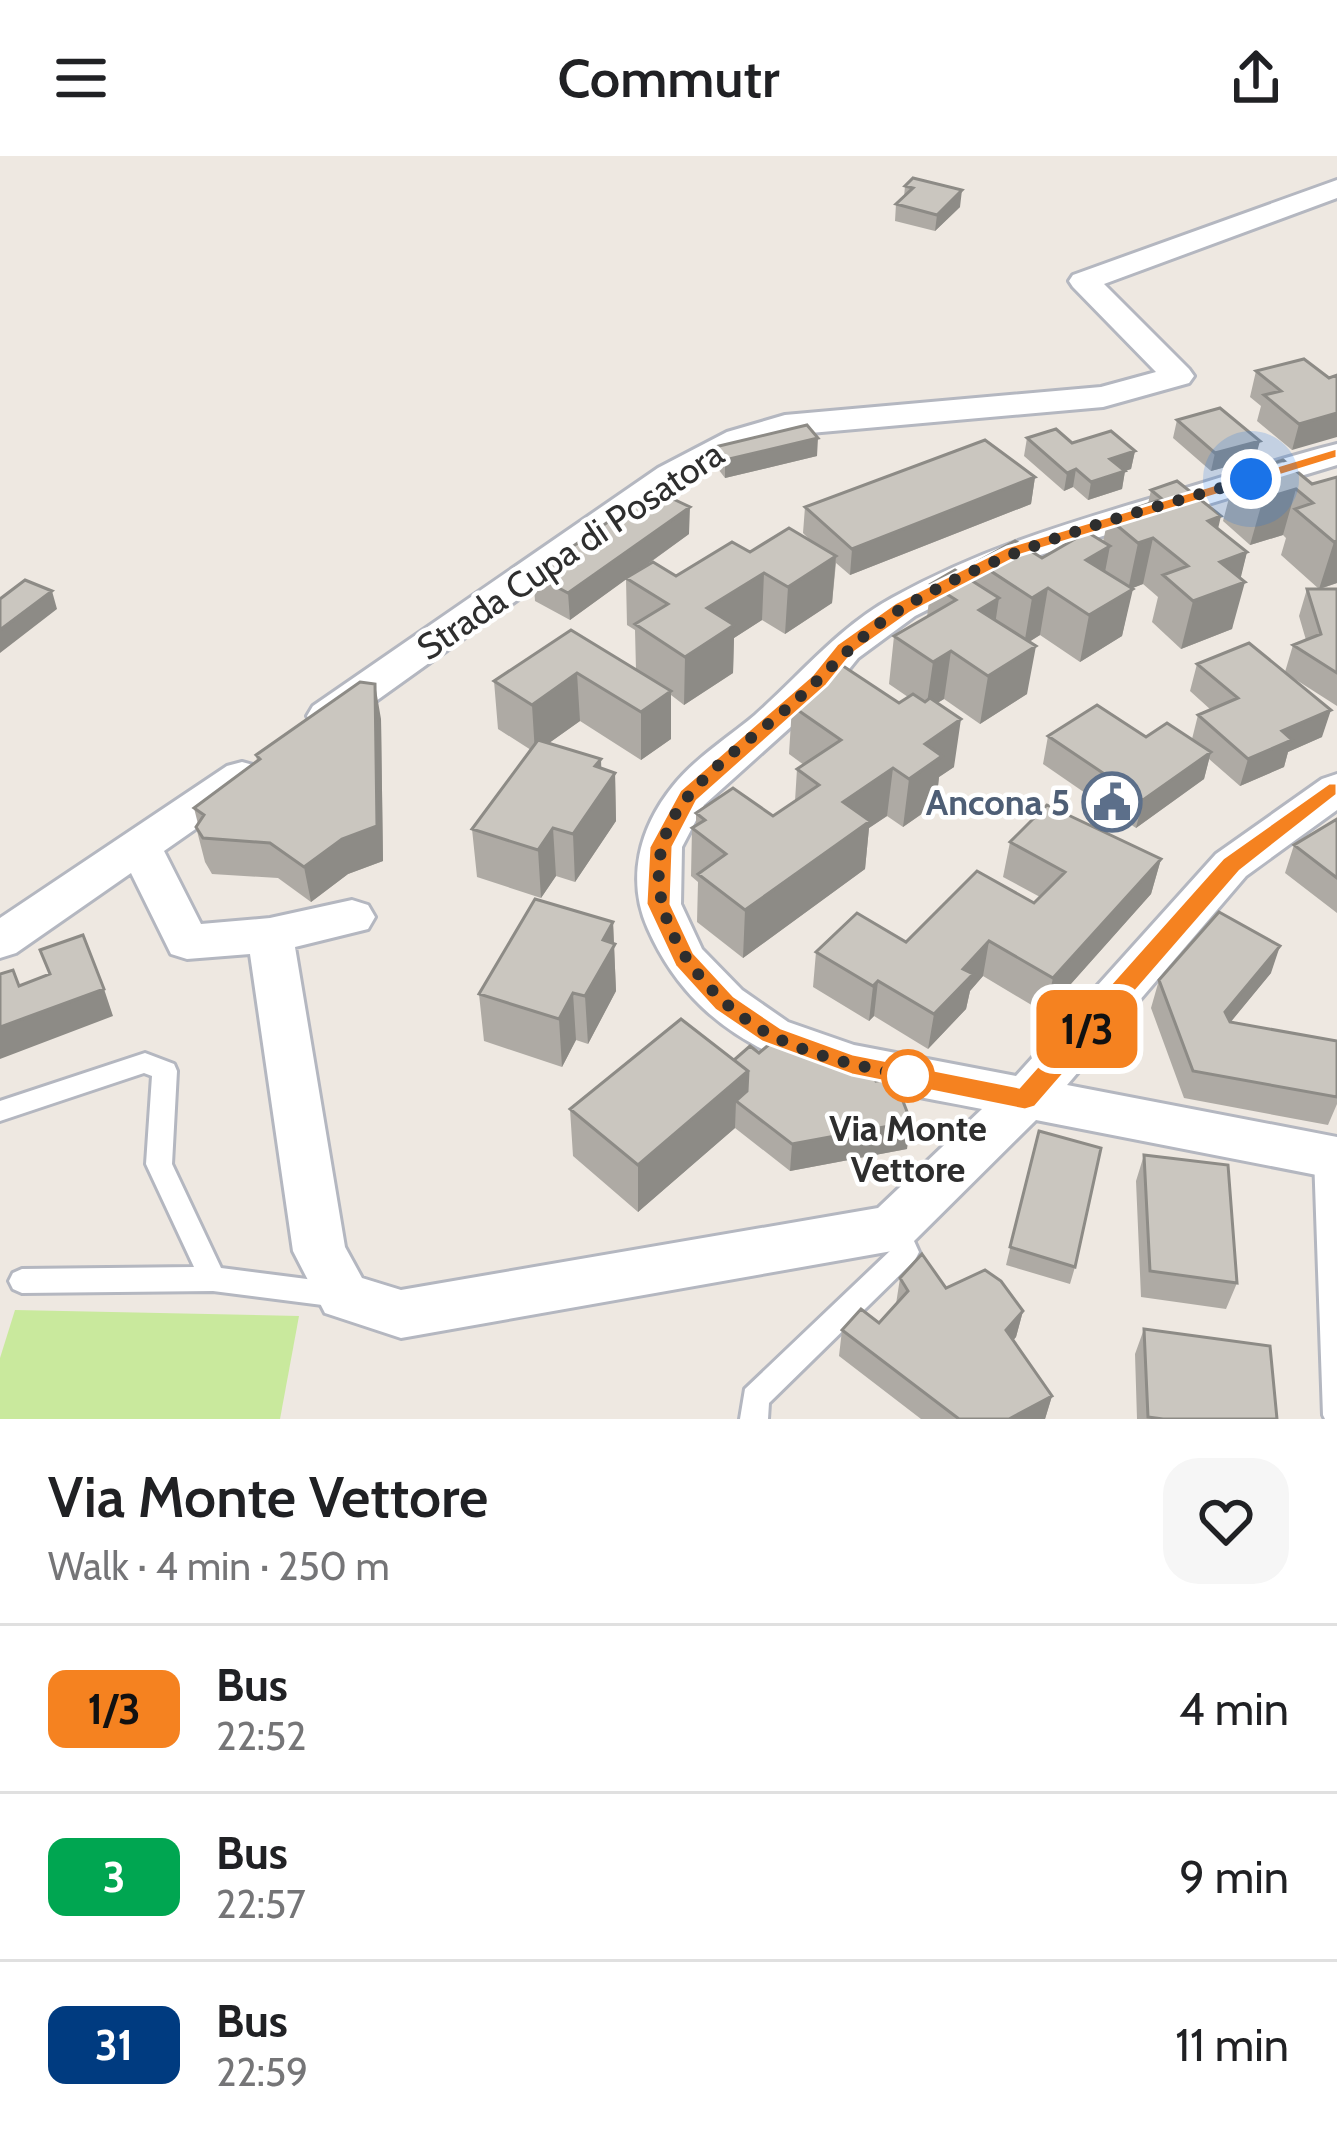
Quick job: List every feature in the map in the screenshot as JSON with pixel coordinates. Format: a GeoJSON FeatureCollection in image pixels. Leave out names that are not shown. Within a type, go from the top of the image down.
{"type":"FeatureCollection","features":[{"type":"Feature","properties":{"kind":"street","name":"Strada Cupa di Posatora"},"geometry":{"type":"LineString","coordinates":[[303,734],[670,475],[739,439],[785,424],[1103,397],[1178,376],[1084,281],[1337,188]]}},
{"type":"Feature","properties":{"kind":"street"},"geometry":{"type":"LineString","coordinates":[[1332,1157],[852,1064],[771,1035],[724,1003],[684,959],[659,904],[661,847],[688,796],[819,680],[844,649],[902,608],[1014,551],[1337,454]]}},
{"type":"Feature","properties":{"kind":"street"},"geometry":{"type":"LineString","coordinates":[[0,941],[266,759]]}},
{"type":"Feature","properties":{"kind":"street"},"geometry":{"type":"LineString","coordinates":[[270,934],[319,1251],[344,1296],[401,1314],[892,1228],[1025,1099],[1231,865],[1337,789]]}},
{"type":"Feature","properties":{"kind":"street"},"geometry":{"type":"LineString","coordinates":[[140,847],[187,942],[270,934],[352,917]]}},
{"type":"Feature","properties":{"kind":"lane"},"geometry":{"type":"LineString","coordinates":[[0,1111],[145,1063],[165,1072],[159,1164],[213,1279]]}},
{"type":"Feature","properties":{"kind":"lane"},"geometry":{"type":"LineString","coordinates":[[1332,1157],[1337,1415]]}},
{"type":"Feature","properties":{"kind":"lane"},"geometry":{"type":"LineString","coordinates":[[754,1419],[755,1398],[906,1252],[892,1228]]}},
{"type":"Feature","properties":{"kind":"lane"},"geometry":{"type":"LineString","coordinates":[[22,1280],[213,1279],[344,1296]]}},
{"type":"Feature","properties":{"kind":"green space"},"geometry":{"type":"Polygon","coordinates":[[[15,1310],[299,1316],[280,1419],[0,1419],[0,1358],[15,1310]]]}},
{"type":"Feature","properties":{"kind":"building"},"geometry":{"type":"Polygon","coordinates":[[[913,178],[962,190],[937,215],[896,204],[913,188],[905,186],[913,178]]]}},
{"type":"Feature","properties":{"kind":"building"},"geometry":{"type":"Polygon","coordinates":[[[1304,359],[1329,378],[1337,375],[1337,413],[1299,424],[1264,395],[1281,391],[1256,371],[1304,359]]]}},
{"type":"Feature","properties":{"kind":"building"},"geometry":{"type":"Polygon","coordinates":[[[1220,408],[1260,441],[1215,453],[1177,420],[1220,408]]]}},
{"type":"Feature","properties":{"kind":"building"},"geometry":{"type":"Polygon","coordinates":[[[807,425],[818,438],[725,460],[715,447],[807,425]]]}},
{"type":"Feature","properties":{"kind":"building"},"geometry":{"type":"Polygon","coordinates":[[[1056,429],[1072,443],[1111,431],[1135,451],[1110,459],[1125,471],[1091,482],[1076,469],[1067,473],[1027,438],[1056,429]]]}},
{"type":"Feature","properties":{"kind":"building"},"geometry":{"type":"Polygon","coordinates":[[[985,440],[1035,477],[852,549],[805,507],[985,440]]]}},
{"type":"Feature","properties":{"kind":"building"},"geometry":{"type":"Polygon","coordinates":[[[1283,460],[1312,484],[1337,477],[1337,541],[1295,509],[1313,503],[1296,489],[1263,499],[1235,475],[1283,460]]]}},
{"type":"Feature","properties":{"kind":"building"},"geometry":{"type":"Polygon","coordinates":[[[1177,481],[1221,516],[1208,521],[1247,552],[1220,562],[1245,582],[1193,601],[1163,575],[1188,566],[1153,538],[1138,543],[1108,518],[1162,499],[1151,490],[1177,481]]]}},
{"type":"Feature","properties":{"kind":"building"},"geometry":{"type":"Polygon","coordinates":[[[654,490],[690,507],[568,593],[533,574],[654,490]]]}},
{"type":"Feature","properties":{"kind":"building"},"geometry":{"type":"Polygon","coordinates":[[[789,528],[836,556],[788,587],[764,573],[707,608],[734,625],[685,657],[635,624],[668,604],[626,578],[653,562],[676,576],[732,542],[750,552],[789,528]]]}},
{"type":"Feature","properties":{"kind":"building"},"geometry":{"type":"Polygon","coordinates":[[[1087,532],[1110,546],[1086,560],[1133,589],[1089,615],[1048,588],[1032,598],[977,562],[1015,541],[1042,558],[1087,532]]]}},
{"type":"Feature","properties":{"kind":"building"},"geometry":{"type":"Polygon","coordinates":[[[955,570],[999,598],[979,610],[1036,646],[988,676],[951,651],[933,662],[894,636],[956,600],[931,584],[955,570]]]}},
{"type":"Feature","properties":{"kind":"building"},"geometry":{"type":"Polygon","coordinates":[[[25,580],[52,591],[0,630],[0,599],[25,580]]]}},
{"type":"Feature","properties":{"kind":"building"},"geometry":{"type":"Polygon","coordinates":[[[1307,589],[1337,589],[1337,673],[1293,645],[1321,634],[1307,589]]]}},
{"type":"Feature","properties":{"kind":"building"},"geometry":{"type":"Polygon","coordinates":[[[571,630],[671,691],[641,712],[577,673],[532,705],[494,681],[571,630]]]}},
{"type":"Feature","properties":{"kind":"building"},"geometry":{"type":"Polygon","coordinates":[[[1249,643],[1331,710],[1282,731],[1292,740],[1248,759],[1198,715],[1238,698],[1197,664],[1249,643]]]}},
{"type":"Feature","properties":{"kind":"building"},"geometry":{"type":"Polygon","coordinates":[[[837,662],[899,703],[913,694],[925,702],[930,698],[961,719],[925,744],[942,756],[909,779],[893,768],[843,802],[870,821],[745,910],[698,874],[726,854],[692,828],[705,820],[696,813],[733,788],[773,816],[819,785],[797,769],[841,740],[792,706],[819,689],[807,681],[837,662]]]}},
{"type":"Feature","properties":{"kind":"building"},"geometry":{"type":"Polygon","coordinates":[[[360,682],[375,684],[377,826],[342,839],[304,867],[270,843],[203,838],[196,827],[204,815],[194,808],[260,759],[256,755],[360,682]]]}},
{"type":"Feature","properties":{"kind":"building"},"geometry":{"type":"Polygon","coordinates":[[[1097,705],[1146,737],[1167,723],[1211,752],[1143,800],[1048,736],[1097,705]]]}},
{"type":"Feature","properties":{"kind":"building"},"geometry":{"type":"Polygon","coordinates":[[[538,740],[601,759],[595,766],[615,773],[573,834],[553,828],[538,850],[472,829],[538,740]]]}},
{"type":"Feature","properties":{"kind":"building"},"geometry":{"type":"Polygon","coordinates":[[[1047,805],[1161,859],[1053,978],[989,941],[963,969],[973,974],[934,1014],[816,952],[857,913],[906,942],[977,871],[1034,903],[1065,872],[1010,842],[1047,805]]]}},
{"type":"Feature","properties":{"kind":"building"},"geometry":{"type":"Polygon","coordinates":[[[1337,819],[1337,878],[1294,845],[1337,819]]]}},
{"type":"Feature","properties":{"kind":"building"},"geometry":{"type":"Polygon","coordinates":[[[535,899],[613,922],[603,940],[615,944],[585,996],[573,993],[559,1019],[479,994],[535,899]]]}},
{"type":"Feature","properties":{"kind":"building"},"geometry":{"type":"Polygon","coordinates":[[[1219,912],[1280,946],[1225,1012],[1230,1022],[1337,1041],[1337,1097],[1193,1071],[1159,980],[1219,912]]]}},
{"type":"Feature","properties":{"kind":"building"},"geometry":{"type":"Polygon","coordinates":[[[83,935],[104,989],[0,1027],[0,974],[13,970],[19,986],[50,974],[40,950],[83,935]]]}},
{"type":"Feature","properties":{"kind":"building"},"geometry":{"type":"Polygon","coordinates":[[[681,1019],[748,1071],[638,1165],[570,1109],[681,1019]]]}},
{"type":"Feature","properties":{"kind":"building"},"geometry":{"type":"Polygon","coordinates":[[[778,1037],[801,1054],[808,1048],[835,1068],[869,1062],[876,1081],[894,1078],[911,1122],[792,1144],[736,1101],[747,1091],[748,1071],[734,1060],[750,1046],[759,1053],[778,1037]]]}},
{"type":"Feature","properties":{"kind":"building"},"geometry":{"type":"Polygon","coordinates":[[[1039,1131],[1101,1148],[1075,1267],[1010,1247],[1039,1131]]]}},
{"type":"Feature","properties":{"kind":"building"},"geometry":{"type":"Polygon","coordinates":[[[1144,1155],[1228,1165],[1237,1283],[1150,1271],[1144,1155]]]}},
{"type":"Feature","properties":{"kind":"building"},"geometry":{"type":"Polygon","coordinates":[[[922,1254],[946,1288],[985,1270],[1001,1281],[1023,1311],[1006,1330],[1052,1396],[1009,1419],[959,1419],[842,1330],[861,1309],[879,1323],[908,1291],[900,1278],[922,1254]]]}},
{"type":"Feature","properties":{"kind":"building"},"geometry":{"type":"Polygon","coordinates":[[[1144,1329],[1270,1346],[1277,1419],[1148,1417],[1144,1329]]]}},
{"type":"Feature","properties":{"kind":"bus line","name":"1/3"},"geometry":{"type":"LineString","coordinates":[[1337,454],[1014,551],[902,608],[844,649],[819,680],[688,796],[661,847],[659,904],[684,959],[724,1003],[771,1035],[852,1064],[1025,1099],[1231,865],[1337,789]]}},
{"type":"Feature","properties":{"kind":"place","name":"Ancona 5"},"geometry":{"type":"Point","coordinates":[1112,802]}},
{"type":"Feature","properties":{"kind":"place","name":"Via Monte Vettore"},"geometry":{"type":"Point","coordinates":[908,1076]}},
{"type":"Feature","properties":{"kind":"route"},"geometry":{"type":"LineString","coordinates":[[908,1076],[918,1078],[852,1064],[771,1035],[724,1003],[684,959],[659,904],[661,847],[688,796],[819,680],[844,649],[902,608],[1014,551],[1251,479]]}}]}
